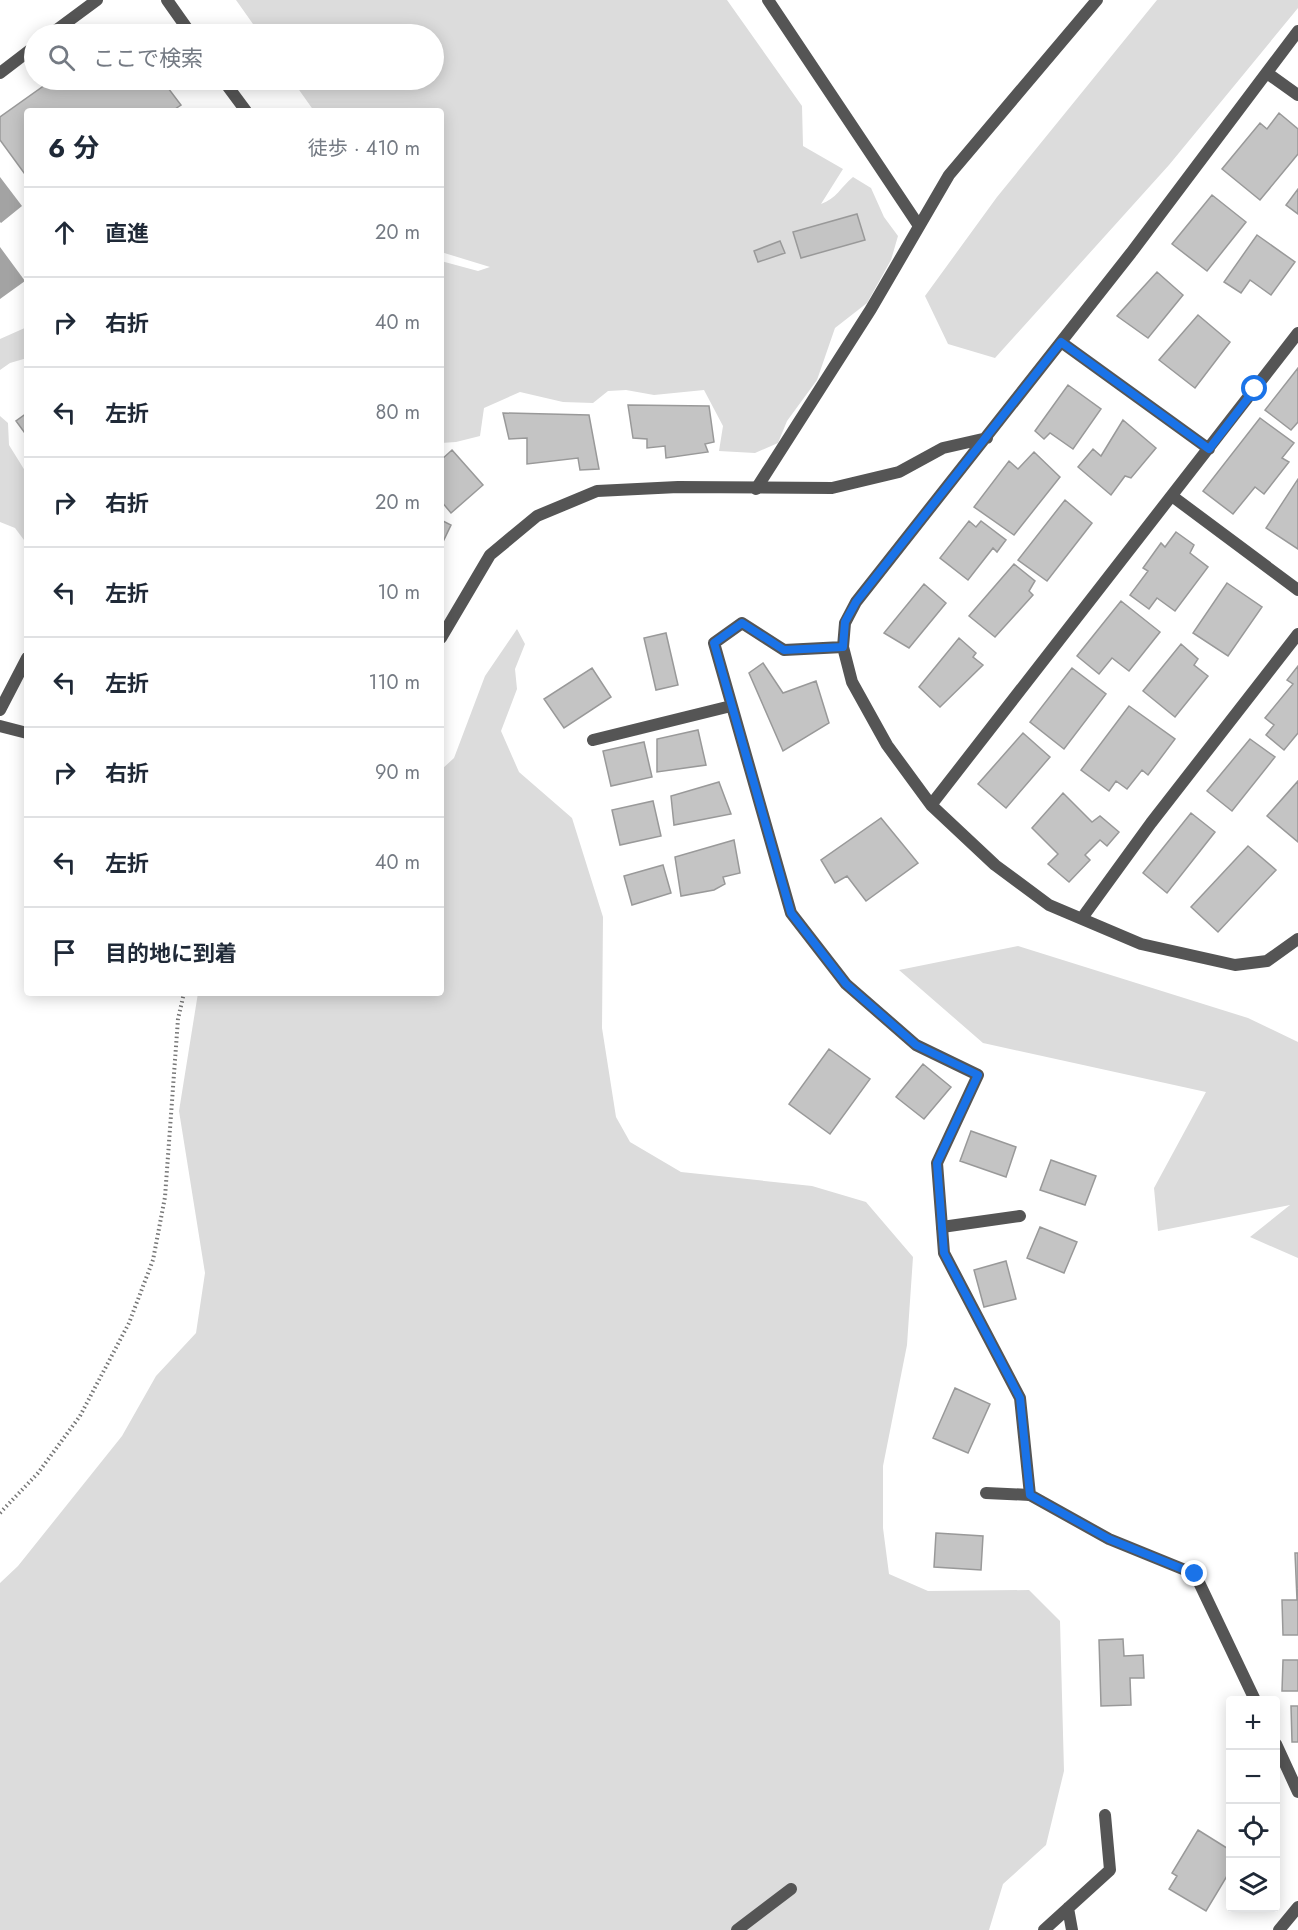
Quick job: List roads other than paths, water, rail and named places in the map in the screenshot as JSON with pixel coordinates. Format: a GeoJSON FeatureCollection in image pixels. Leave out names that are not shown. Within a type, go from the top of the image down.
{"type":"FeatureCollection","features":[{"type":"Feature","properties":{"kind":"street"},"geometry":{"type":"LineString","coordinates":[[65,24],[97,0]]}},
{"type":"Feature","properties":{"kind":"street"},"geometry":{"type":"LineString","coordinates":[[167,0],[184,24]]}},
{"type":"Feature","properties":{"kind":"street"},"geometry":{"type":"LineString","coordinates":[[768,0],[919,226]]}},
{"type":"Feature","properties":{"kind":"street"},"geometry":{"type":"LineString","coordinates":[[756,489],[871,309],[950,176],[1097,0]]}},
{"type":"Feature","properties":{"kind":"street"},"geometry":{"type":"LineString","coordinates":[[1298,31],[987,438],[856,602],[845,622],[843,647],[852,681],[887,744],[931,805],[994,865],[1049,905],[1141,944],[1235,965],[1267,962],[1298,939]]}},
{"type":"Feature","properties":{"kind":"street"},"geometry":{"type":"LineString","coordinates":[[0,73],[24,55]]}},
{"type":"Feature","properties":{"kind":"street"},"geometry":{"type":"LineString","coordinates":[[1267,72],[1298,95]]}},
{"type":"Feature","properties":{"kind":"street"},"geometry":{"type":"LineString","coordinates":[[231,90],[244,108]]}},
{"type":"Feature","properties":{"kind":"street"},"geometry":{"type":"LineString","coordinates":[[931,805],[1298,333]]}},
{"type":"Feature","properties":{"kind":"street"},"geometry":{"type":"LineString","coordinates":[[1061,342],[1209,449]]}},
{"type":"Feature","properties":{"kind":"street"},"geometry":{"type":"LineString","coordinates":[[444,633],[490,555],[537,516],[597,490],[678,487],[832,488],[899,472],[943,448],[987,438]]}},
{"type":"Feature","properties":{"kind":"street"},"geometry":{"type":"LineString","coordinates":[[1172,496],[1298,590]]}},
{"type":"Feature","properties":{"kind":"street"},"geometry":{"type":"LineString","coordinates":[[843,647],[784,650],[742,623],[714,643],[791,913],[846,984],[916,1045],[978,1075],[937,1163],[944,1253],[1020,1398],[1030,1495]]}},
{"type":"Feature","properties":{"kind":"street"},"geometry":{"type":"LineString","coordinates":[[1082,918],[1151,823],[1298,634]]}},
{"type":"Feature","properties":{"kind":"street"},"geometry":{"type":"LineString","coordinates":[[0,710],[24,664]]}},
{"type":"Feature","properties":{"kind":"street"},"geometry":{"type":"LineString","coordinates":[[593,740],[731,706]]}},
{"type":"Feature","properties":{"kind":"street"},"geometry":{"type":"LineString","coordinates":[[0,726],[24,731]]}},
{"type":"Feature","properties":{"kind":"street"},"geometry":{"type":"LineString","coordinates":[[942,1227],[1020,1216]]}},
{"type":"Feature","properties":{"kind":"street"},"geometry":{"type":"LineString","coordinates":[[986,1493],[1030,1495],[1109,1539],[1195,1574],[1253,1696]]}},
{"type":"Feature","properties":{"kind":"street"},"geometry":{"type":"LineString","coordinates":[[1278,1750],[1298,1792]]}},
{"type":"Feature","properties":{"kind":"street"},"geometry":{"type":"LineString","coordinates":[[1044,1930],[1110,1870],[1105,1815]]}},
{"type":"Feature","properties":{"kind":"street"},"geometry":{"type":"LineString","coordinates":[[737,1930],[791,1889]]}},
{"type":"Feature","properties":{"kind":"street"},"geometry":{"type":"LineString","coordinates":[[1279,1930],[1298,1907]]}},
{"type":"Feature","properties":{"kind":"street"},"geometry":{"type":"LineString","coordinates":[[1068,1908],[1072,1930]]}},
{"type":"Feature","properties":{"kind":"street"},"geometry":{"type":"LineString","coordinates":[[1289,1930],[1298,1912]]}}]}
